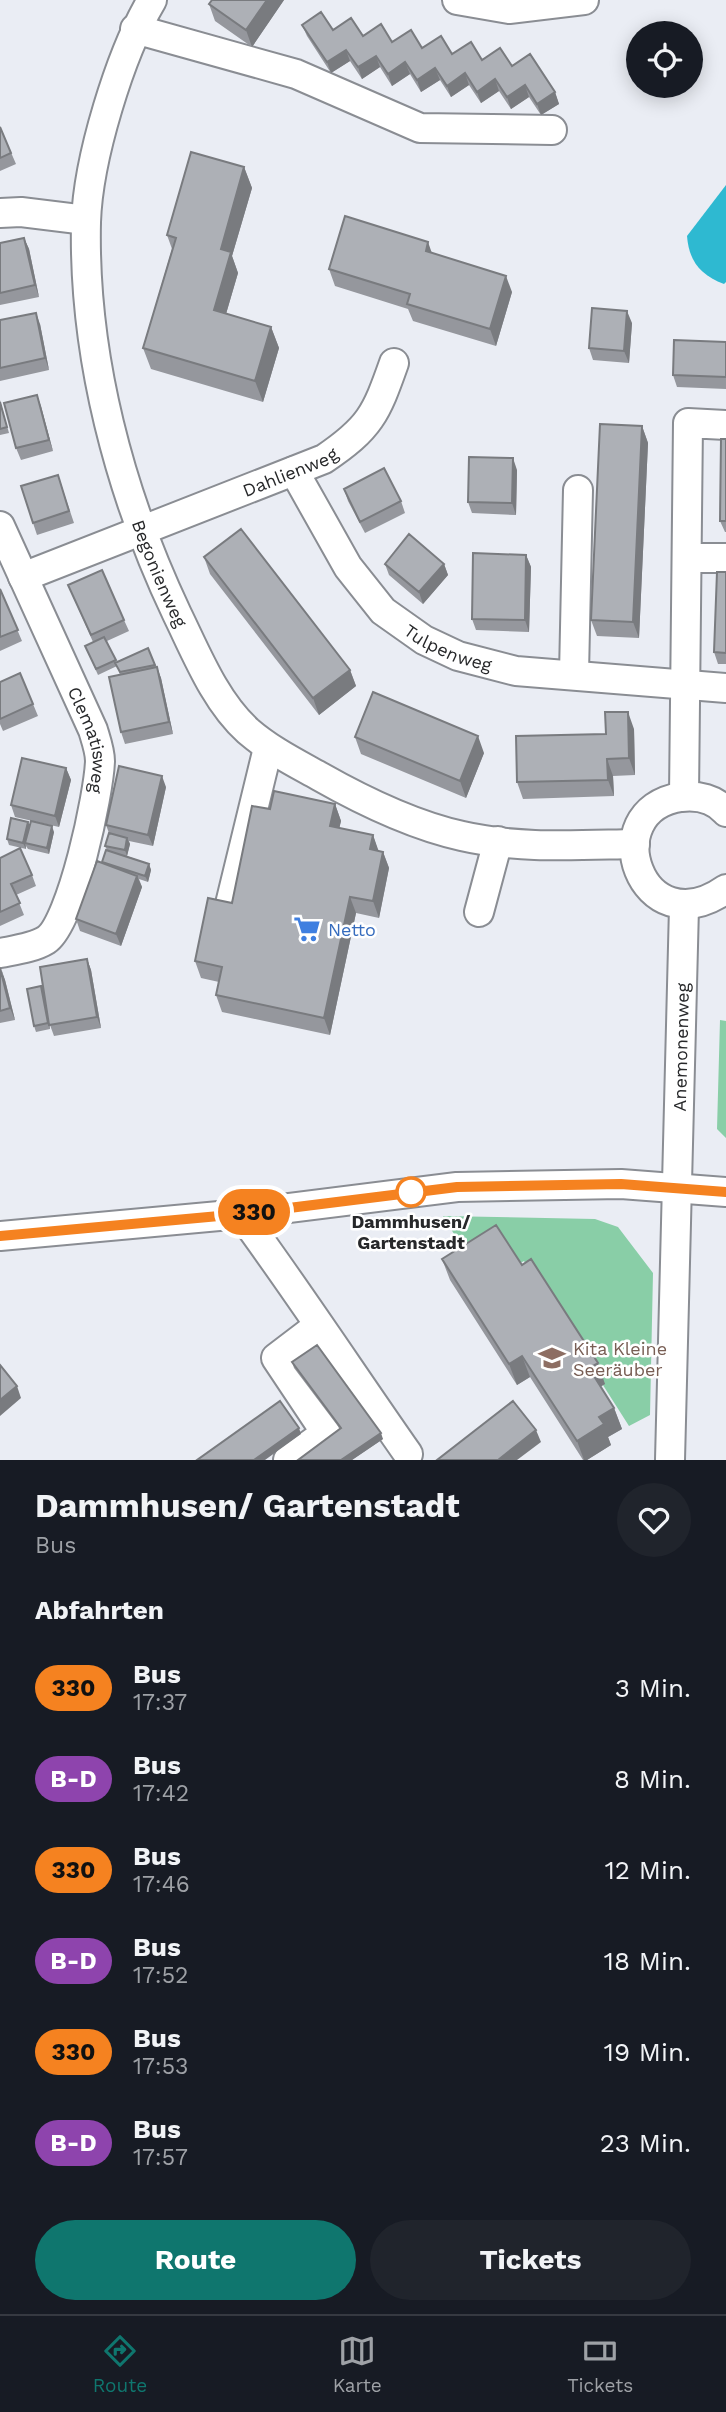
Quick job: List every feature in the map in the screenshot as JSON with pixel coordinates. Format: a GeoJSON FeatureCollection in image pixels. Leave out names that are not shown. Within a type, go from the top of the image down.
{"type":"FeatureCollection","features":[{"type":"Feature","properties":{"kind":"street","name":"Begonienweg"},"geometry":{"type":"LineString","coordinates":[[152,0],[135,29],[113,92],[96,162],[86,220],[90,309],[118,460],[142,532],[157,572],[220,696],[246,729],[268,748],[394,814],[461,836],[498,841],[548,846],[635,844]]}},
{"type":"Feature","properties":{"kind":"street"},"geometry":{"type":"LineString","coordinates":[[457,0],[509,9],[583,0]]}},
{"type":"Feature","properties":{"kind":"street"},"geometry":{"type":"LineString","coordinates":[[135,29],[296,74],[420,128],[552,130]]}},
{"type":"Feature","properties":{"kind":"street"},"geometry":{"type":"LineString","coordinates":[[0,213],[21,212],[86,220]]}},
{"type":"Feature","properties":{"kind":"street","name":"Dahlienweg"},"geometry":{"type":"LineString","coordinates":[[142,532],[324,459],[361,432],[380,405],[394,363]]}},
{"type":"Feature","properties":{"kind":"street"},"geometry":{"type":"LineString","coordinates":[[684,796],[688,424],[726,425]]}},
{"type":"Feature","properties":{"kind":"street","name":"Tulpenweg"},"geometry":{"type":"LineString","coordinates":[[294,471],[348,567],[383,611],[424,640],[458,656],[516,671],[726,688]]}},
{"type":"Feature","properties":{"kind":"street"},"geometry":{"type":"LineString","coordinates":[[574,674],[578,490]]}},
{"type":"Feature","properties":{"kind":"street","name":"Clematisweg"},"geometry":{"type":"LineString","coordinates":[[0,526],[93,730],[100,757],[99,781],[86,843],[61,920],[48,939],[0,953]]}},
{"type":"Feature","properties":{"kind":"street"},"geometry":{"type":"LineString","coordinates":[[23,577],[142,532]]}},
{"type":"Feature","properties":{"kind":"street"},"geometry":{"type":"LineString","coordinates":[[687,558],[726,558]]}},
{"type":"Feature","properties":{"kind":"street"},"geometry":{"type":"LineString","coordinates":[[230,904],[268,748]]}},
{"type":"Feature","properties":{"kind":"street"},"geometry":{"type":"LineString","coordinates":[[726,811],[704,798],[684,796],[665,800],[649,811],[641,821],[635,844],[636,869],[657,895],[684,907],[710,901],[726,889]]}},
{"type":"Feature","properties":{"kind":"street"},"geometry":{"type":"LineString","coordinates":[[479,912],[498,841]]}},
{"type":"Feature","properties":{"kind":"street","name":"Anemonenweg"},"geometry":{"type":"LineString","coordinates":[[670,1460],[679,1188],[684,907]]}},
{"type":"Feature","properties":{"kind":"street"},"geometry":{"type":"LineString","coordinates":[[0,1236],[241,1214],[457,1187],[621,1184],[726,1192]]}},
{"type":"Feature","properties":{"kind":"street"},"geometry":{"type":"LineString","coordinates":[[241,1214],[301,1296],[318,1326],[408,1454]]}},
{"type":"Feature","properties":{"kind":"street"},"geometry":{"type":"LineString","coordinates":[[288,1460],[326,1433],[276,1358],[318,1326]]}},
{"type":"Feature","properties":{"kind":"green space"},"geometry":{"type":"Polygon","coordinates":[[[720,1020],[726,1021],[726,1138],[717,1129],[720,1020]]]}},
{"type":"Feature","properties":{"kind":"green space"},"geometry":{"type":"Polygon","coordinates":[[[443,1216],[595,1219],[618,1227],[653,1273],[650,1415],[629,1426],[524,1261],[484,1283],[443,1216]]]}},
{"type":"Feature","properties":{"kind":"water"},"geometry":{"type":"Polygon","coordinates":[[[726,185],[724,284],[708,276],[697,266],[690,253],[687,236],[726,185]]]}},
{"type":"Feature","properties":{"kind":"building"},"geometry":{"type":"Polygon","coordinates":[[[212,0],[267,0],[246,30],[209,4],[212,0]]]}},
{"type":"Feature","properties":{"kind":"building"},"geometry":{"type":"Polygon","coordinates":[[[321,12],[333,30],[351,18],[363,36],[381,24],[392,42],[411,30],[422,48],[441,36],[452,54],[471,42],[482,60],[500,48],[512,66],[530,54],[555,92],[537,104],[525,85],[507,97],[495,79],[477,92],[465,73],[447,86],[435,68],[417,80],[405,62],[388,74],[376,56],[358,67],[346,50],[327,62],[302,25],[321,12]]]}},
{"type":"Feature","properties":{"kind":"building"},"geometry":{"type":"Polygon","coordinates":[[[0,127],[11,153],[0,158],[0,127]]]}},
{"type":"Feature","properties":{"kind":"building"},"geometry":{"type":"Polygon","coordinates":[[[191,152],[244,167],[221,249],[231,252],[214,310],[271,327],[255,381],[143,348],[176,238],[167,235],[191,152]]]}},
{"type":"Feature","properties":{"kind":"building"},"geometry":{"type":"Polygon","coordinates":[[[345,216],[428,242],[426,251],[506,276],[490,329],[407,304],[410,294],[329,269],[345,216]]]}},
{"type":"Feature","properties":{"kind":"building"},"geometry":{"type":"Polygon","coordinates":[[[24,238],[35,285],[0,293],[0,243],[24,238]]]}},
{"type":"Feature","properties":{"kind":"building"},"geometry":{"type":"Polygon","coordinates":[[[592,308],[627,311],[624,351],[589,348],[592,308]]]}},
{"type":"Feature","properties":{"kind":"building"},"geometry":{"type":"Polygon","coordinates":[[[36,313],[45,358],[0,368],[0,320],[36,313]]]}},
{"type":"Feature","properties":{"kind":"building"},"geometry":{"type":"Polygon","coordinates":[[[674,340],[726,342],[726,377],[673,375],[674,340]]]}},
{"type":"Feature","properties":{"kind":"building"},"geometry":{"type":"Polygon","coordinates":[[[37,395],[49,440],[16,448],[4,403],[37,395]]]}},
{"type":"Feature","properties":{"kind":"building"},"geometry":{"type":"Polygon","coordinates":[[[0,402],[7,427],[0,429],[0,402]]]}},
{"type":"Feature","properties":{"kind":"building"},"geometry":{"type":"Polygon","coordinates":[[[600,424],[642,426],[633,622],[591,620],[600,424]]]}},
{"type":"Feature","properties":{"kind":"building"},"geometry":{"type":"Polygon","coordinates":[[[721,439],[726,439],[726,521],[720,521],[721,439]]]}},
{"type":"Feature","properties":{"kind":"building"},"geometry":{"type":"Polygon","coordinates":[[[469,457],[513,458],[512,503],[468,502],[469,457]]]}},
{"type":"Feature","properties":{"kind":"building"},"geometry":{"type":"Polygon","coordinates":[[[384,468],[401,501],[360,522],[344,489],[384,468]]]}},
{"type":"Feature","properties":{"kind":"building"},"geometry":{"type":"Polygon","coordinates":[[[58,475],[69,511],[33,523],[21,486],[58,475]]]}},
{"type":"Feature","properties":{"kind":"building"},"geometry":{"type":"Polygon","coordinates":[[[241,529],[350,670],[313,698],[204,557],[241,529]]]}},
{"type":"Feature","properties":{"kind":"building"},"geometry":{"type":"Polygon","coordinates":[[[409,534],[444,564],[419,592],[385,564],[409,534]]]}},
{"type":"Feature","properties":{"kind":"building"},"geometry":{"type":"Polygon","coordinates":[[[473,553],[526,555],[525,620],[472,619],[473,553]]]}},
{"type":"Feature","properties":{"kind":"building"},"geometry":{"type":"Polygon","coordinates":[[[102,570],[124,620],[91,635],[68,585],[102,570]]]}},
{"type":"Feature","properties":{"kind":"building"},"geometry":{"type":"Polygon","coordinates":[[[717,572],[726,572],[726,653],[714,652],[717,572]]]}},
{"type":"Feature","properties":{"kind":"building"},"geometry":{"type":"Polygon","coordinates":[[[0,589],[18,630],[0,637],[0,589]]]}},
{"type":"Feature","properties":{"kind":"building"},"geometry":{"type":"Polygon","coordinates":[[[104,637],[116,660],[96,669],[85,646],[104,637]]]}},
{"type":"Feature","properties":{"kind":"building"},"geometry":{"type":"Polygon","coordinates":[[[148,648],[155,665],[120,672],[115,663],[148,648]]]}},
{"type":"Feature","properties":{"kind":"building"},"geometry":{"type":"Polygon","coordinates":[[[157,667],[169,722],[121,732],[109,677],[157,667]]]}},
{"type":"Feature","properties":{"kind":"building"},"geometry":{"type":"Polygon","coordinates":[[[20,673],[33,704],[0,719],[0,682],[20,673]]]}},
{"type":"Feature","properties":{"kind":"building"},"geometry":{"type":"Polygon","coordinates":[[[373,692],[478,736],[460,781],[355,737],[373,692]]]}},
{"type":"Feature","properties":{"kind":"building"},"geometry":{"type":"Polygon","coordinates":[[[605,712],[628,712],[629,758],[607,759],[608,780],[517,782],[516,736],[606,734],[605,712]]]}},
{"type":"Feature","properties":{"kind":"building"},"geometry":{"type":"Polygon","coordinates":[[[22,758],[66,768],[55,816],[11,805],[22,758]]]}},
{"type":"Feature","properties":{"kind":"building"},"geometry":{"type":"Polygon","coordinates":[[[119,766],[162,776],[148,835],[106,825],[119,766]]]}},
{"type":"Feature","properties":{"kind":"building"},"geometry":{"type":"Polygon","coordinates":[[[274,791],[335,804],[330,826],[373,835],[370,849],[383,852],[373,901],[350,897],[324,1018],[216,995],[222,967],[195,961],[208,898],[232,903],[252,806],[270,809],[274,791]]]}},
{"type":"Feature","properties":{"kind":"building"},"geometry":{"type":"Polygon","coordinates":[[[11,818],[28,822],[23,843],[7,839],[11,818]]]}},
{"type":"Feature","properties":{"kind":"building"},"geometry":{"type":"Polygon","coordinates":[[[31,821],[52,826],[47,848],[25,843],[31,821]]]}},
{"type":"Feature","properties":{"kind":"building"},"geometry":{"type":"Polygon","coordinates":[[[109,833],[127,838],[125,850],[105,846],[109,833]]]}},
{"type":"Feature","properties":{"kind":"building"},"geometry":{"type":"Polygon","coordinates":[[[20,848],[32,875],[11,884],[20,903],[0,912],[0,858],[20,848]]]}},
{"type":"Feature","properties":{"kind":"building"},"geometry":{"type":"Polygon","coordinates":[[[106,850],[149,864],[145,876],[102,862],[106,850]]]}},
{"type":"Feature","properties":{"kind":"building"},"geometry":{"type":"Polygon","coordinates":[[[97,861],[137,876],[116,934],[76,919],[97,861]]]}},
{"type":"Feature","properties":{"kind":"building"},"geometry":{"type":"Polygon","coordinates":[[[87,959],[97,1017],[49,1025],[40,967],[87,959]]]}},
{"type":"Feature","properties":{"kind":"building"},"geometry":{"type":"Polygon","coordinates":[[[0,968],[10,1008],[0,1011],[0,968]]]}},
{"type":"Feature","properties":{"kind":"building"},"geometry":{"type":"Polygon","coordinates":[[[41,986],[48,1023],[34,1026],[27,989],[41,986]]]}},
{"type":"Feature","properties":{"kind":"building"},"geometry":{"type":"Polygon","coordinates":[[[496,1225],[522,1265],[531,1259],[598,1363],[589,1368],[614,1408],[599,1417],[604,1424],[577,1441],[522,1356],[509,1364],[442,1259],[496,1225]]]}},
{"type":"Feature","properties":{"kind":"building"},"geometry":{"type":"Polygon","coordinates":[[[317,1345],[381,1433],[341,1460],[298,1460],[341,1428],[292,1362],[317,1345]]]}},
{"type":"Feature","properties":{"kind":"building"},"geometry":{"type":"Polygon","coordinates":[[[0,1365],[17,1386],[0,1400],[0,1365]]]}},
{"type":"Feature","properties":{"kind":"building"},"geometry":{"type":"Polygon","coordinates":[[[280,1401],[299,1428],[254,1460],[197,1460],[280,1401]]]}},
{"type":"Feature","properties":{"kind":"building"},"geometry":{"type":"Polygon","coordinates":[[[513,1401],[536,1430],[498,1460],[437,1460],[513,1401]]]}},
{"type":"Feature","properties":{"kind":"bus line","name":"330"},"geometry":{"type":"LineString","coordinates":[[0,1236],[241,1214],[457,1187],[621,1184],[726,1192]]}},
{"type":"Feature","properties":{"kind":"place","name":"Netto"},"geometry":{"type":"Point","coordinates":[307,929]}},
{"type":"Feature","properties":{"kind":"place","name":"Dammhusen/ Gartenstadt"},"geometry":{"type":"Point","coordinates":[411,1192]}},
{"type":"Feature","properties":{"kind":"place","name":"Kita Kleine Seeräuber"},"geometry":{"type":"Point","coordinates":[552,1358]}}]}
